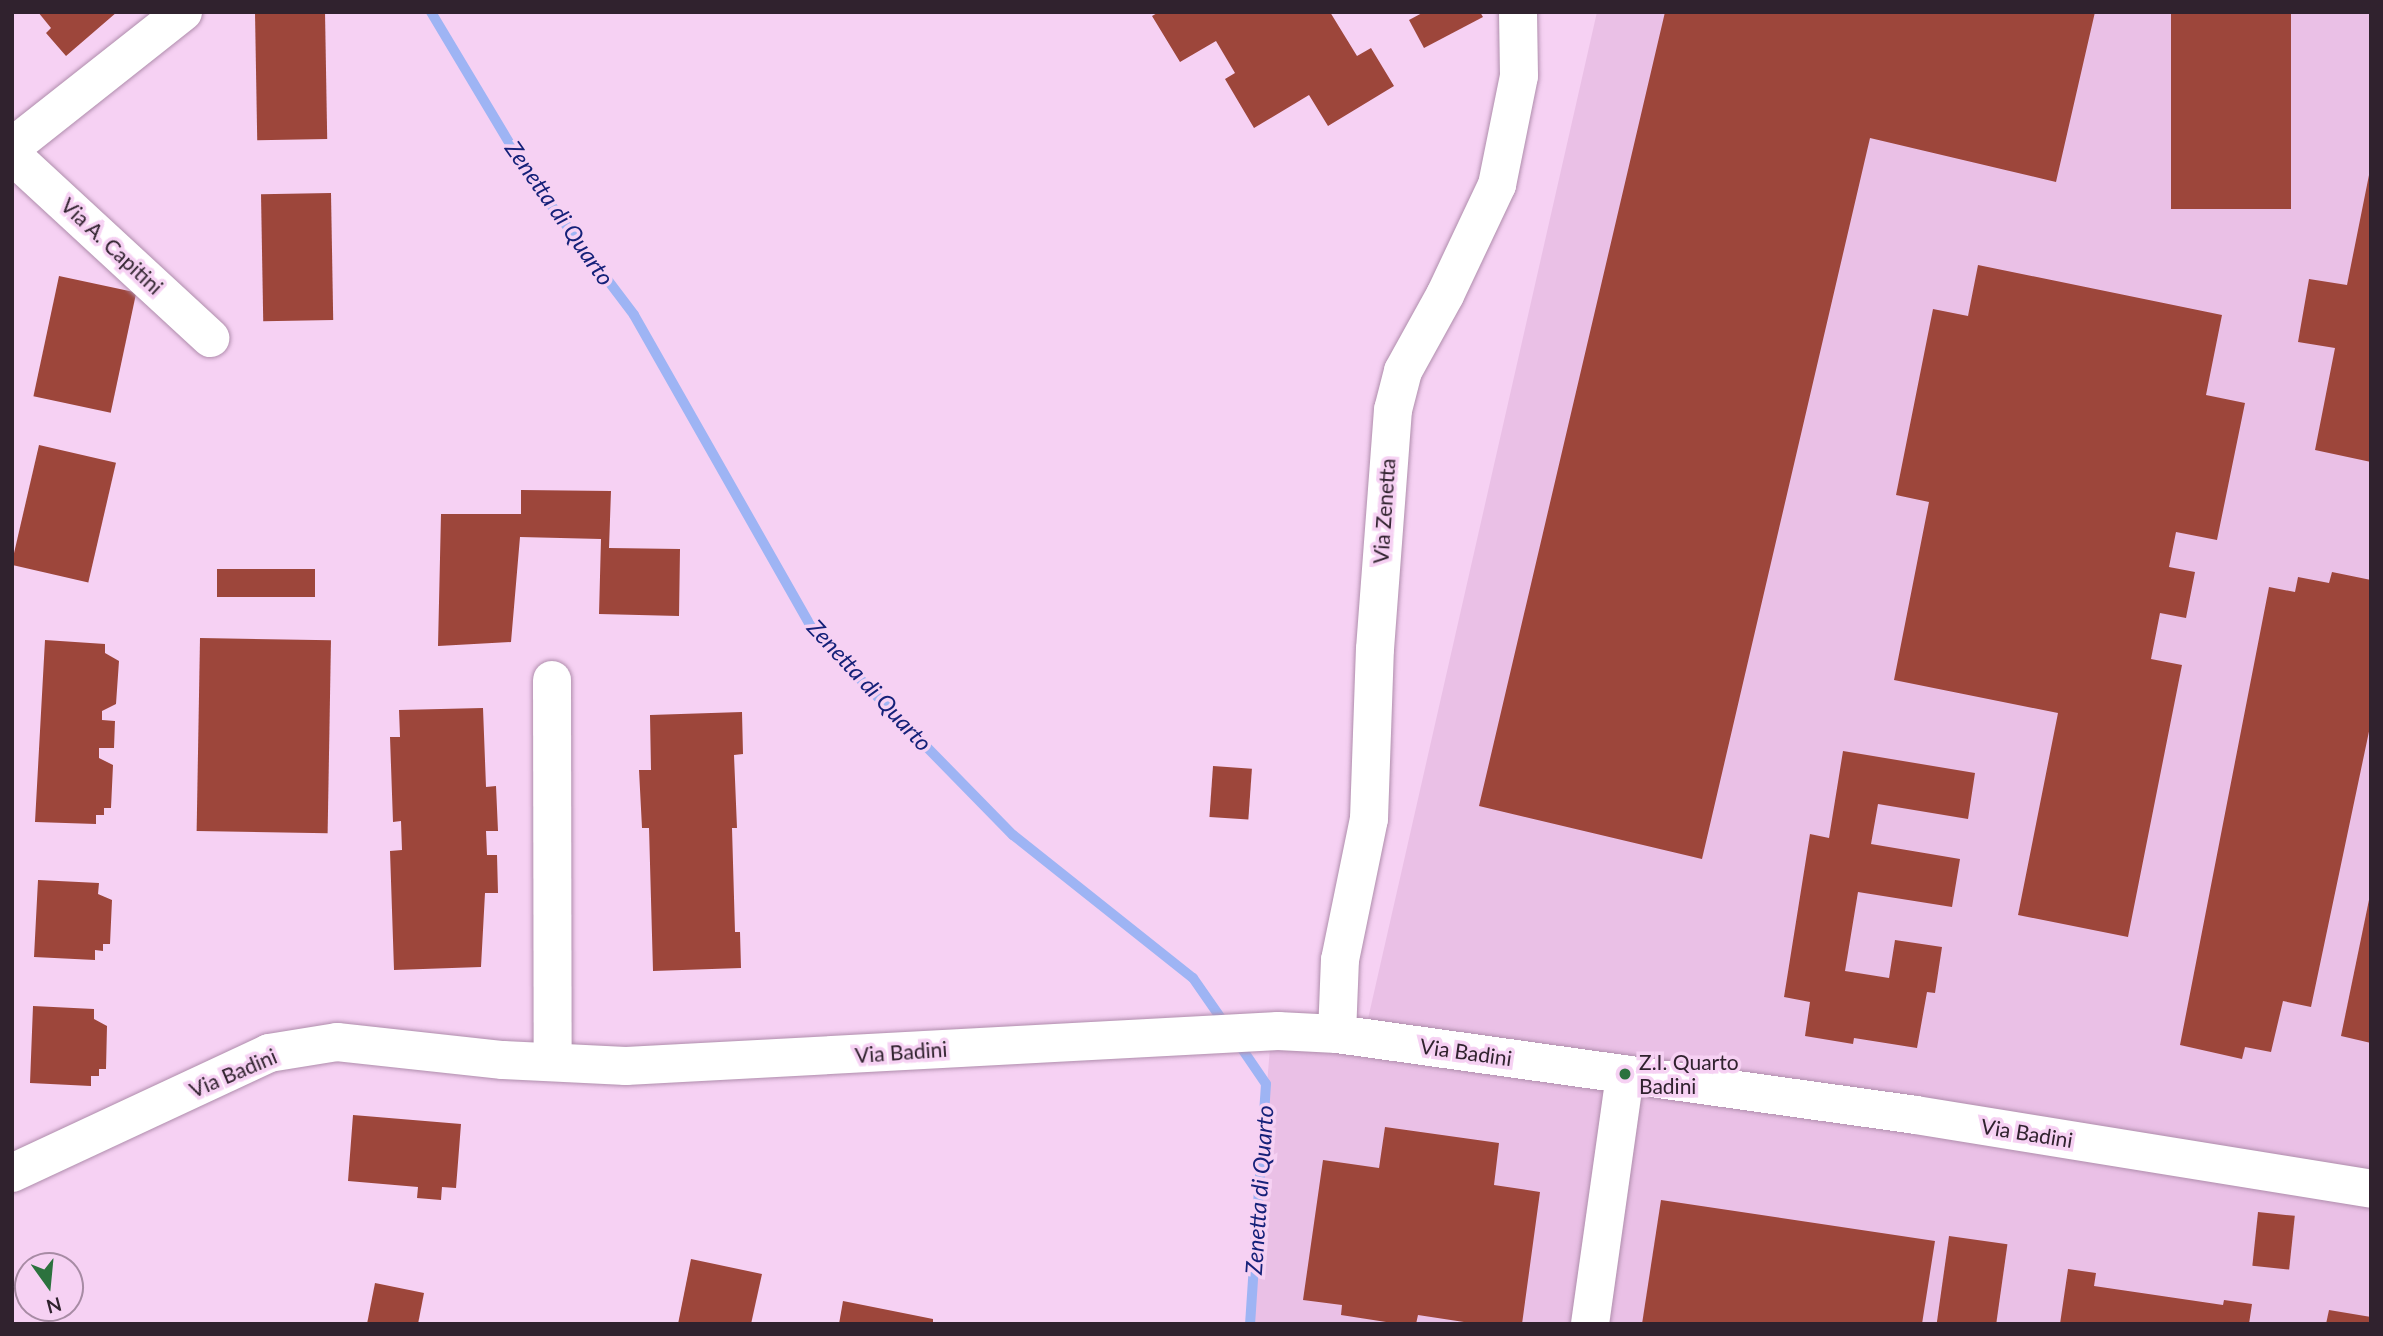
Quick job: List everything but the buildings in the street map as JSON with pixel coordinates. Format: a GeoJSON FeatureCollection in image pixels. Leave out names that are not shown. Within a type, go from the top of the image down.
{"type":"FeatureCollection","features":[{"type":"Feature","properties":{"kind":"street"},"geometry":{"type":"LineString","coordinates":[[12,147],[183,12]]}},
{"type":"Feature","properties":{"kind":"street","name":"Via Zenetta"},"geometry":{"type":"LineString","coordinates":[[1336,1034],[1340,960],[1369,819],[1375,649],[1393,410],[1403,371],[1445,295],[1497,185],[1519,76],[1518,12]]}},
{"type":"Feature","properties":{"kind":"street","name":"Via A. Capitini"},"geometry":{"type":"LineString","coordinates":[[12,155],[210,338]]}},
{"type":"Feature","properties":{"kind":"street"},"geometry":{"type":"LineString","coordinates":[[552,681],[553,1062]]}},
{"type":"Feature","properties":{"kind":"street","name":"Via Badini"},"geometry":{"type":"LineString","coordinates":[[12,1173],[269,1054],[337,1042],[626,1066],[758,1062],[1204,1032],[1258,1031],[1336,1034],[1916,1115],[2371,1189]]}},
{"type":"Feature","properties":{"kind":"street"},"geometry":{"type":"LineString","coordinates":[[1590,1324],[1625,1074]]}},
{"type":"Feature","properties":{"kind":"shaded area"},"geometry":{"type":"Polygon","coordinates":[[[1597,12],[2371,12],[2371,1324],[1247,1324],[1272,1024],[1365,1032],[1597,12]]]}},
{"type":"Feature","properties":{"kind":"waterway","name":"Zenetta di Quarto"},"geometry":{"type":"LineString","coordinates":[[431,12],[529,176],[634,315],[815,633],[1013,835],[1193,978],[1227,1027]]}},
{"type":"Feature","properties":{"kind":"waterway","name":"Zenetta di Quarto"},"geometry":{"type":"LineString","coordinates":[[1236,1040],[1266,1084],[1250,1324]]}},
{"type":"Feature","properties":{"kind":"place","name":"Z.I. Quarto Badini"},"geometry":{"type":"Point","coordinates":[1625,1074]}}]}
